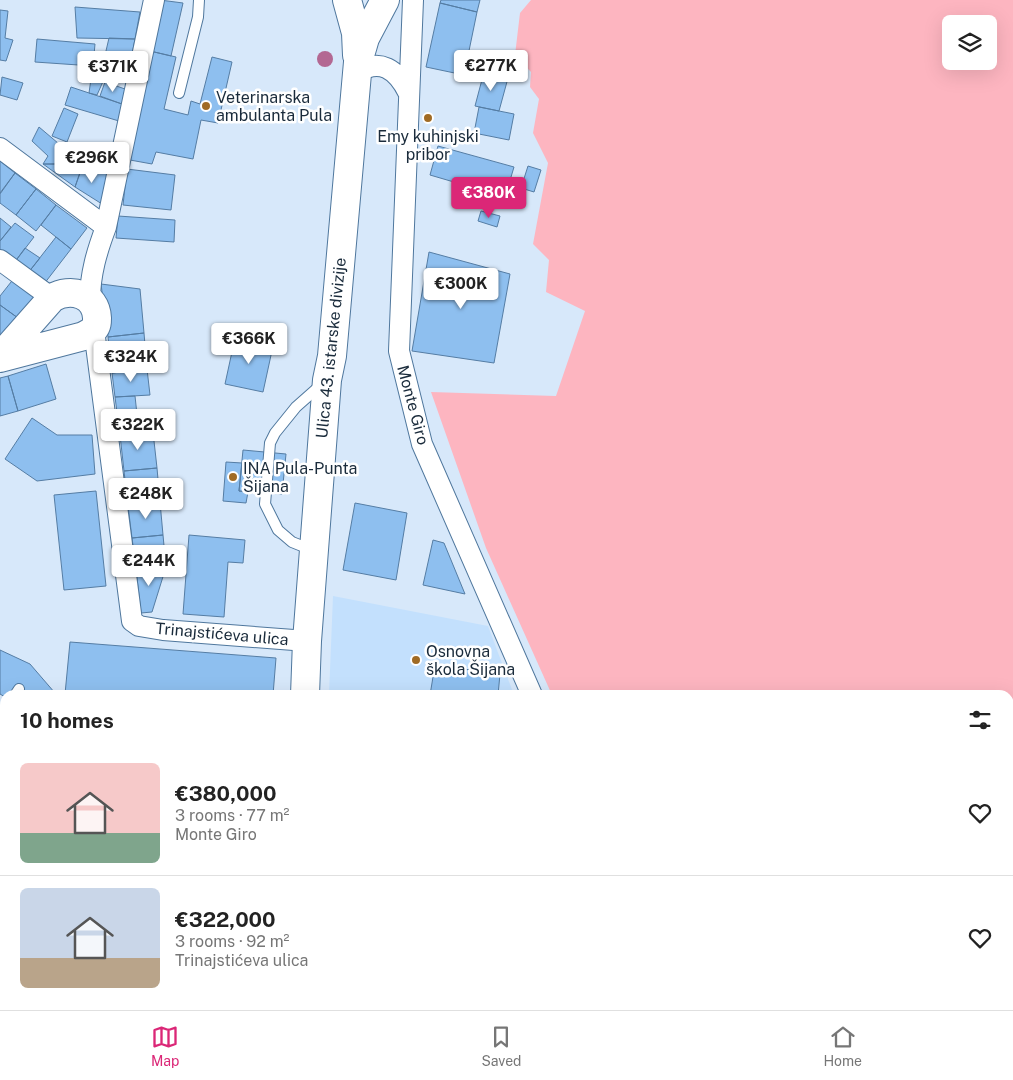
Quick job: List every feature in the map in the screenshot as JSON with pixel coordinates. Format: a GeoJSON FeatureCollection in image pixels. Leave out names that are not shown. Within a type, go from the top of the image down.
{"type":"FeatureCollection","features":[{"type":"Feature","properties":{"kind":"main road","name":"Ulica 43. istarske divizije"},"geometry":{"type":"LineString","coordinates":[[305,690],[307,642],[327,380],[332,356],[357,67],[356,33],[347,0]]}},
{"type":"Feature","properties":{"kind":"main road","name":"Ulica 43. istarske divizije"},"geometry":{"type":"LineString","coordinates":[[357,67],[365,38],[385,0]]}},
{"type":"Feature","properties":{"kind":"main road"},"geometry":{"type":"LineString","coordinates":[[73,292],[90,300],[97,309],[97,322],[94,330],[84,336],[0,358],[52,298],[61,293],[73,292]]}},
{"type":"Feature","properties":{"kind":"street"},"geometry":{"type":"LineString","coordinates":[[90,300],[90,285],[96,256],[106,227],[154,0]]}},
{"type":"Feature","properties":{"kind":"street","name":"Monte Giro"},"geometry":{"type":"LineString","coordinates":[[413,0],[399,351],[422,444],[530,690]]}},
{"type":"Feature","properties":{"kind":"street"},"geometry":{"type":"LineString","coordinates":[[357,67],[382,66],[400,77],[408,92]]}},
{"type":"Feature","properties":{"kind":"street"},"geometry":{"type":"LineString","coordinates":[[0,148],[106,227]]}},
{"type":"Feature","properties":{"kind":"street"},"geometry":{"type":"LineString","coordinates":[[0,260],[52,298]]}},
{"type":"Feature","properties":{"kind":"street","name":"Trinajstićeva ulica"},"geometry":{"type":"LineString","coordinates":[[94,330],[132,621],[139,626],[164,630],[307,642]]}},
{"type":"Feature","properties":{"kind":"lane"},"geometry":{"type":"LineString","coordinates":[[180,92],[198,17],[199,0]]}},
{"type":"Feature","properties":{"kind":"lane"},"geometry":{"type":"LineString","coordinates":[[314,552],[292,542],[278,530],[265,504],[270,443],[275,432],[296,407],[327,380]]}},
{"type":"Feature","properties":{"kind":"shaded area"},"geometry":{"type":"Polygon","coordinates":[[[531,0],[1013,0],[1013,690],[550,690],[486,548],[431,392],[556,396],[585,311],[546,292],[549,260],[533,244],[548,163],[533,133],[539,99],[530,87],[531,72],[515,55],[520,13],[531,0]]]}},
{"type":"Feature","properties":{"kind":"shaded area","name":"Osnovna škola Šijana"},"geometry":{"type":"Polygon","coordinates":[[[333,596],[488,626],[512,690],[329,690],[333,596]]]}},
{"type":"Feature","properties":{"kind":"building"},"geometry":{"type":"Polygon","coordinates":[[[160,0],[183,3],[171,56],[150,51],[160,0]]]}},
{"type":"Feature","properties":{"kind":"building"},"geometry":{"type":"Polygon","coordinates":[[[441,0],[480,0],[477,12],[440,3],[441,0]]]}},
{"type":"Feature","properties":{"kind":"building"},"geometry":{"type":"Polygon","coordinates":[[[440,3],[477,12],[464,75],[426,67],[440,3]]]}},
{"type":"Feature","properties":{"kind":"building"},"geometry":{"type":"Polygon","coordinates":[[[75,7],[140,12],[135,39],[77,38],[75,7]]]}},
{"type":"Feature","properties":{"kind":"building"},"geometry":{"type":"Polygon","coordinates":[[[0,10],[8,11],[5,38],[13,40],[6,61],[0,60],[0,10]]]}},
{"type":"Feature","properties":{"kind":"building"},"geometry":{"type":"Polygon","coordinates":[[[109,38],[135,39],[129,71],[102,68],[109,38]]]}},
{"type":"Feature","properties":{"kind":"building"},"geometry":{"type":"Polygon","coordinates":[[[37,39],[95,44],[93,66],[35,62],[37,39]]]}},
{"type":"Feature","properties":{"kind":"building","name":"Veterinarska ambulanta Pula"},"geometry":{"type":"Polygon","coordinates":[[[150,51],[176,57],[164,109],[188,115],[191,101],[200,104],[212,57],[232,62],[218,123],[201,120],[193,159],[156,152],[152,164],[130,160],[150,51]]]}},
{"type":"Feature","properties":{"kind":"building"},"geometry":{"type":"Polygon","coordinates":[[[92,72],[105,77],[97,95],[89,93],[92,72]]]}},
{"type":"Feature","properties":{"kind":"building"},"geometry":{"type":"Polygon","coordinates":[[[484,72],[508,78],[499,111],[475,106],[484,72]]]}},
{"type":"Feature","properties":{"kind":"building"},"geometry":{"type":"Polygon","coordinates":[[[2,77],[23,83],[17,100],[0,95],[2,77]]]}},
{"type":"Feature","properties":{"kind":"building"},"geometry":{"type":"Polygon","coordinates":[[[105,82],[125,89],[122,104],[100,96],[105,82]]]}},
{"type":"Feature","properties":{"kind":"building"},"geometry":{"type":"Polygon","coordinates":[[[71,87],[122,104],[119,121],[65,105],[71,87]]]}},
{"type":"Feature","properties":{"kind":"building"},"geometry":{"type":"Polygon","coordinates":[[[479,107],[514,114],[509,140],[474,133],[479,107]]]}},
{"type":"Feature","properties":{"kind":"building"},"geometry":{"type":"Polygon","coordinates":[[[64,108],[78,114],[67,142],[52,136],[64,108]]]}},
{"type":"Feature","properties":{"kind":"building"},"geometry":{"type":"Polygon","coordinates":[[[39,127],[65,149],[61,164],[43,164],[48,156],[32,141],[39,127]]]}},
{"type":"Feature","properties":{"kind":"building"},"geometry":{"type":"Polygon","coordinates":[[[438,146],[514,167],[505,197],[430,175],[438,146]]]}},
{"type":"Feature","properties":{"kind":"building"},"geometry":{"type":"Polygon","coordinates":[[[86,151],[112,157],[108,174],[82,167],[86,151]]]}},
{"type":"Feature","properties":{"kind":"building"},"geometry":{"type":"Polygon","coordinates":[[[0,161],[15,173],[0,193],[0,161]]]}},
{"type":"Feature","properties":{"kind":"building"},"geometry":{"type":"Polygon","coordinates":[[[43,164],[82,167],[75,187],[43,164]]]}},
{"type":"Feature","properties":{"kind":"building"},"geometry":{"type":"Polygon","coordinates":[[[528,166],[541,170],[534,192],[521,188],[528,166]]]}},
{"type":"Feature","properties":{"kind":"building"},"geometry":{"type":"Polygon","coordinates":[[[82,167],[108,174],[102,204],[75,187],[82,167]]]}},
{"type":"Feature","properties":{"kind":"building"},"geometry":{"type":"Polygon","coordinates":[[[127,169],[175,175],[171,210],[123,205],[127,169]]]}},
{"type":"Feature","properties":{"kind":"building"},"geometry":{"type":"Polygon","coordinates":[[[15,173],[36,189],[16,215],[0,203],[0,194],[15,173]]]}},
{"type":"Feature","properties":{"kind":"building"},"geometry":{"type":"Polygon","coordinates":[[[36,189],[56,205],[36,231],[16,215],[36,189]]]}},
{"type":"Feature","properties":{"kind":"building"},"geometry":{"type":"Polygon","coordinates":[[[56,205],[87,228],[71,249],[41,225],[56,205]]]}},
{"type":"Feature","properties":{"kind":"building"},"geometry":{"type":"Polygon","coordinates":[[[481,211],[500,216],[497,227],[478,221],[481,211]]]}},
{"type":"Feature","properties":{"kind":"building"},"geometry":{"type":"Polygon","coordinates":[[[118,216],[175,220],[174,242],[116,238],[118,216]]]}},
{"type":"Feature","properties":{"kind":"building"},"geometry":{"type":"Polygon","coordinates":[[[0,218],[11,227],[0,241],[0,218]]]}},
{"type":"Feature","properties":{"kind":"building"},"geometry":{"type":"Polygon","coordinates":[[[15,223],[34,237],[14,263],[0,253],[0,241],[15,223]]]}},
{"type":"Feature","properties":{"kind":"building"},"geometry":{"type":"Polygon","coordinates":[[[56,237],[71,249],[44,284],[28,273],[56,237]]]}},
{"type":"Feature","properties":{"kind":"building"},"geometry":{"type":"Polygon","coordinates":[[[25,248],[40,258],[28,273],[14,263],[25,248]]]}},
{"type":"Feature","properties":{"kind":"building"},"geometry":{"type":"Polygon","coordinates":[[[429,252],[510,274],[494,363],[412,351],[429,252]]]}},
{"type":"Feature","properties":{"kind":"building"},"geometry":{"type":"Polygon","coordinates":[[[15,277],[37,293],[18,318],[0,305],[0,296],[15,277]]]}},
{"type":"Feature","properties":{"kind":"building"},"geometry":{"type":"Polygon","coordinates":[[[101,284],[140,289],[144,333],[108,337],[101,284]]]}},
{"type":"Feature","properties":{"kind":"building"},"geometry":{"type":"Polygon","coordinates":[[[0,305],[18,318],[0,341],[0,305]]]}},
{"type":"Feature","properties":{"kind":"building"},"geometry":{"type":"Polygon","coordinates":[[[144,333],[147,369],[112,373],[108,337],[144,333]]]}},
{"type":"Feature","properties":{"kind":"building"},"geometry":{"type":"Polygon","coordinates":[[[235,338],[273,346],[263,392],[225,384],[235,338]]]}},
{"type":"Feature","properties":{"kind":"building"},"geometry":{"type":"Polygon","coordinates":[[[46,364],[56,399],[18,411],[8,376],[46,364]]]}},
{"type":"Feature","properties":{"kind":"building"},"geometry":{"type":"Polygon","coordinates":[[[147,369],[150,395],[115,397],[112,373],[147,369]]]}},
{"type":"Feature","properties":{"kind":"building"},"geometry":{"type":"Polygon","coordinates":[[[8,376],[18,411],[0,416],[0,378],[8,376]]]}},
{"type":"Feature","properties":{"kind":"building"},"geometry":{"type":"Polygon","coordinates":[[[135,396],[139,433],[120,435],[115,397],[135,396]]]}},
{"type":"Feature","properties":{"kind":"building"},"geometry":{"type":"Polygon","coordinates":[[[32,418],[57,435],[92,435],[95,474],[37,481],[5,459],[32,418]]]}},
{"type":"Feature","properties":{"kind":"building"},"geometry":{"type":"Polygon","coordinates":[[[153,432],[157,468],[124,471],[120,435],[153,432]]]}},
{"type":"Feature","properties":{"kind":"building"},"geometry":{"type":"Polygon","coordinates":[[[243,450],[286,454],[282,494],[239,491],[243,450]]]}},
{"type":"Feature","properties":{"kind":"building","name":"INA Pula-Punta Šijana"},"geometry":{"type":"Polygon","coordinates":[[[226,462],[242,463],[239,491],[248,492],[246,503],[223,501],[226,462]]]}},
{"type":"Feature","properties":{"kind":"building"},"geometry":{"type":"Polygon","coordinates":[[[157,468],[160,502],[128,506],[124,471],[157,468]]]}},
{"type":"Feature","properties":{"kind":"building"},"geometry":{"type":"Polygon","coordinates":[[[96,491],[106,586],[64,590],[54,495],[96,491]]]}},
{"type":"Feature","properties":{"kind":"building"},"geometry":{"type":"Polygon","coordinates":[[[160,502],[163,535],[132,538],[128,506],[160,502]]]}},
{"type":"Feature","properties":{"kind":"building"},"geometry":{"type":"Polygon","coordinates":[[[355,503],[407,513],[396,580],[343,570],[355,503]]]}},
{"type":"Feature","properties":{"kind":"building"},"geometry":{"type":"Polygon","coordinates":[[[163,535],[166,567],[136,569],[132,538],[163,535]]]}},
{"type":"Feature","properties":{"kind":"building"},"geometry":{"type":"Polygon","coordinates":[[[189,535],[245,540],[243,563],[228,562],[224,617],[183,614],[189,535]]]}},
{"type":"Feature","properties":{"kind":"building"},"geometry":{"type":"Polygon","coordinates":[[[433,540],[444,543],[465,594],[423,585],[433,540]]]}},
{"type":"Feature","properties":{"kind":"building"},"geometry":{"type":"Polygon","coordinates":[[[166,567],[152,612],[141,613],[136,569],[166,567]]]}},
{"type":"Feature","properties":{"kind":"building"},"geometry":{"type":"Polygon","coordinates":[[[70,642],[276,658],[273,690],[65,690],[70,642]]]}},
{"type":"Feature","properties":{"kind":"building"},"geometry":{"type":"Polygon","coordinates":[[[0,650],[30,664],[52,690],[0,690],[0,650]]]}},
{"type":"Feature","properties":{"kind":"building"},"geometry":{"type":"Polygon","coordinates":[[[435,665],[500,674],[498,690],[431,690],[435,665]]]}},
{"type":"Feature","properties":{"kind":"place","name":"Veterinarska ambulanta Pula"},"geometry":{"type":"Point","coordinates":[206,106]}},
{"type":"Feature","properties":{"kind":"place","name":"Emy kuhinjski pribor"},"geometry":{"type":"Point","coordinates":[428,118]}},
{"type":"Feature","properties":{"kind":"place","name":"INA Pula-Punta Šijana"},"geometry":{"type":"Point","coordinates":[233,477]}},
{"type":"Feature","properties":{"kind":"place","name":"Osnovna škola Šijana"},"geometry":{"type":"Point","coordinates":[416,660]}}]}
